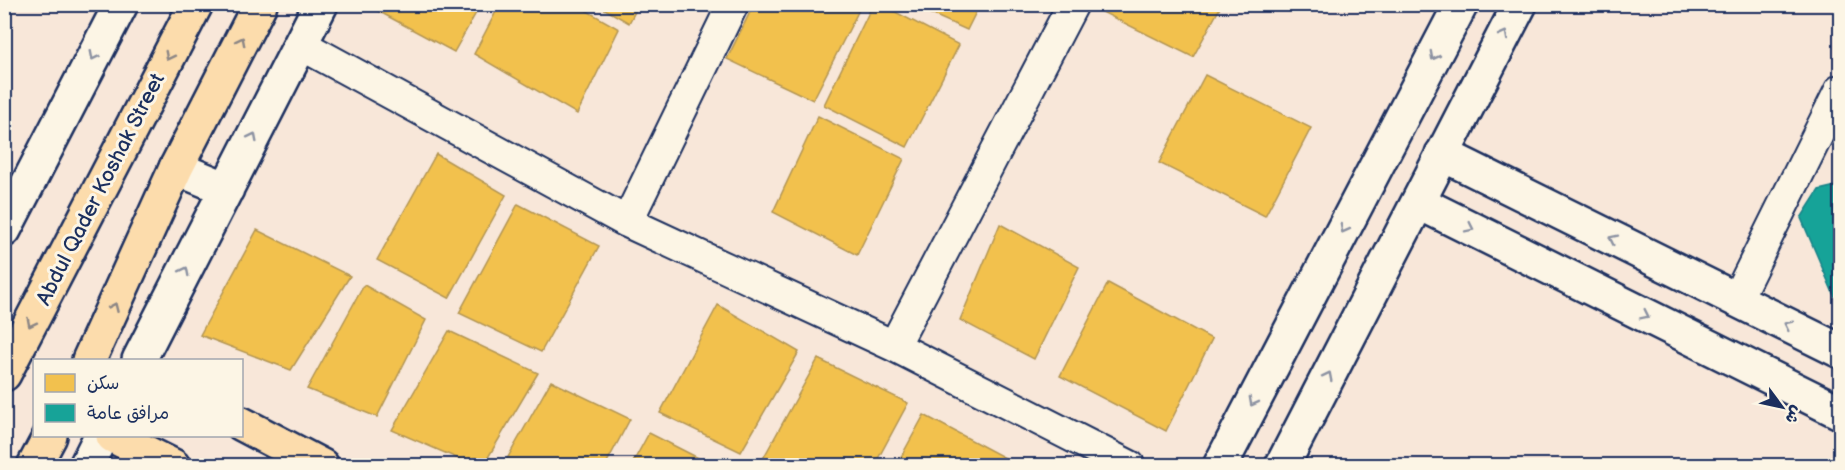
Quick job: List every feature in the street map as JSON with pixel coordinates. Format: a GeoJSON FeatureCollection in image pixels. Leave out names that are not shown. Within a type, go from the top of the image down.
{"type":"FeatureCollection","features":[{"type":"Feature","properties":{"kind":"main road","name":"Abdul Qader Koshak Street"},"geometry":{"type":"LineString","coordinates":[[4,374],[196,4]]}},
{"type":"Feature","properties":{"kind":"main road"},"geometry":{"type":"LineString","coordinates":[[89,359],[176,168],[260,4]]}},
{"type":"Feature","properties":{"kind":"main road"},"geometry":{"type":"LineString","coordinates":[[243,425],[322,465]]}},
{"type":"Feature","properties":{"kind":"main road"},"geometry":{"type":"LineString","coordinates":[[34,465],[49,437]]}},
{"type":"Feature","properties":{"kind":"main road"},"geometry":{"type":"LineString","coordinates":[[118,437],[157,452]]}},
{"type":"Feature","properties":{"kind":"street"},"geometry":{"type":"LineString","coordinates":[[4,230],[121,4]]}},
{"type":"Feature","properties":{"kind":"street"},"geometry":{"type":"LineString","coordinates":[[140,359],[321,4]]}},
{"type":"Feature","properties":{"kind":"street"},"geometry":{"type":"LineString","coordinates":[[627,222],[732,4]]}},
{"type":"Feature","properties":{"kind":"street"},"geometry":{"type":"LineString","coordinates":[[894,346],[1073,4]]}},
{"type":"Feature","properties":{"kind":"street"},"geometry":{"type":"LineString","coordinates":[[1220,465],[1461,4]]}},
{"type":"Feature","properties":{"kind":"street"},"geometry":{"type":"LineString","coordinates":[[1282,465],[1520,4]]}},
{"type":"Feature","properties":{"kind":"street"},"geometry":{"type":"LineString","coordinates":[[300,44],[627,222],[894,346],[1130,465]]}},
{"type":"Feature","properties":{"kind":"street"},"geometry":{"type":"LineString","coordinates":[[1736,300],[1840,90]]}},
{"type":"Feature","properties":{"kind":"street"},"geometry":{"type":"LineString","coordinates":[[1442,154],[1840,351]]}},
{"type":"Feature","properties":{"kind":"street"},"geometry":{"type":"LineString","coordinates":[[176,168],[227,189]]}},
{"type":"Feature","properties":{"kind":"street"},"geometry":{"type":"LineString","coordinates":[[1418,202],[1840,412]]}},
{"type":"Feature","properties":{"kind":"street"},"geometry":{"type":"LineString","coordinates":[[86,465],[100,437]]}},
{"type":"Feature","properties":{"kind":"building: سكن"},"geometry":{"type":"Polygon","coordinates":[[[365,4],[481,4],[454,52],[365,4]]]}},
{"type":"Feature","properties":{"kind":"building: سكن"},"geometry":{"type":"Polygon","coordinates":[[[500,4],[575,4],[619,29],[577,114],[474,54],[500,4]]]}},
{"type":"Feature","properties":{"kind":"building: سكن"},"geometry":{"type":"Polygon","coordinates":[[[596,4],[639,4],[629,23],[596,4]]]}},
{"type":"Feature","properties":{"kind":"building: سكن"},"geometry":{"type":"Polygon","coordinates":[[[754,4],[862,4],[813,100],[727,59],[754,4]]]}},
{"type":"Feature","properties":{"kind":"building: سكن"},"geometry":{"type":"Polygon","coordinates":[[[873,4],[880,4],[959,45],[907,147],[824,105],[873,4]]]}},
{"type":"Feature","properties":{"kind":"building: سكن"},"geometry":{"type":"Polygon","coordinates":[[[909,4],[980,4],[967,30],[909,4]]]}},
{"type":"Feature","properties":{"kind":"building: سكن"},"geometry":{"type":"Polygon","coordinates":[[[1101,4],[1222,4],[1193,57],[1098,10],[1101,4]]]}},
{"type":"Feature","properties":{"kind":"building: سكن"},"geometry":{"type":"Polygon","coordinates":[[[1205,75],[1311,128],[1265,216],[1159,163],[1205,75]]]}},
{"type":"Feature","properties":{"kind":"building: سكن"},"geometry":{"type":"Polygon","coordinates":[[[818,116],[904,159],[857,255],[773,212],[818,116]]]}},
{"type":"Feature","properties":{"kind":"building: سكن"},"geometry":{"type":"Polygon","coordinates":[[[436,154],[506,195],[449,298],[377,260],[436,154]]]}},
{"type":"Feature","properties":{"kind":"building: سكن"},"geometry":{"type":"Polygon","coordinates":[[[518,204],[599,246],[541,352],[459,313],[518,204]]]}},
{"type":"Feature","properties":{"kind":"building: سكن"},"geometry":{"type":"Polygon","coordinates":[[[1000,224],[1079,267],[1034,359],[960,320],[1000,224]]]}},
{"type":"Feature","properties":{"kind":"building: سكن"},"geometry":{"type":"Polygon","coordinates":[[[257,230],[350,276],[291,370],[200,335],[257,230]]]}},
{"type":"Feature","properties":{"kind":"building: سكن"},"geometry":{"type":"Polygon","coordinates":[[[1108,283],[1212,339],[1166,431],[1060,376],[1108,283]]]}},
{"type":"Feature","properties":{"kind":"building: سكن"},"geometry":{"type":"Polygon","coordinates":[[[364,285],[426,320],[377,417],[307,389],[364,285]]]}},
{"type":"Feature","properties":{"kind":"building: سكن"},"geometry":{"type":"Polygon","coordinates":[[[718,305],[799,352],[741,452],[660,413],[718,305]]]}},
{"type":"Feature","properties":{"kind":"building: سكن"},"geometry":{"type":"Polygon","coordinates":[[[449,331],[538,373],[483,466],[475,466],[392,430],[449,331]]]}},
{"type":"Feature","properties":{"kind":"building: سكن"},"geometry":{"type":"Polygon","coordinates":[[[818,359],[908,403],[874,466],[759,466],[818,359]]]}},
{"type":"Feature","properties":{"kind":"building: سكن"},"geometry":{"type":"Polygon","coordinates":[[[551,381],[630,419],[605,466],[503,466],[551,381]]]}},
{"type":"Feature","properties":{"kind":"building: سكن"},"geometry":{"type":"Polygon","coordinates":[[[924,415],[1009,460],[1006,466],[896,466],[924,415]]]}},
{"type":"Feature","properties":{"kind":"building: سكن"},"geometry":{"type":"Polygon","coordinates":[[[649,433],[714,466],[631,466],[649,433]]]}},
{"type":"Feature","properties":{"kind":"building: مرافق عامة"},"geometry":{"type":"Polygon","coordinates":[[[1840,185],[1839,307],[1801,218],[1819,190],[1840,185]]]}}]}
